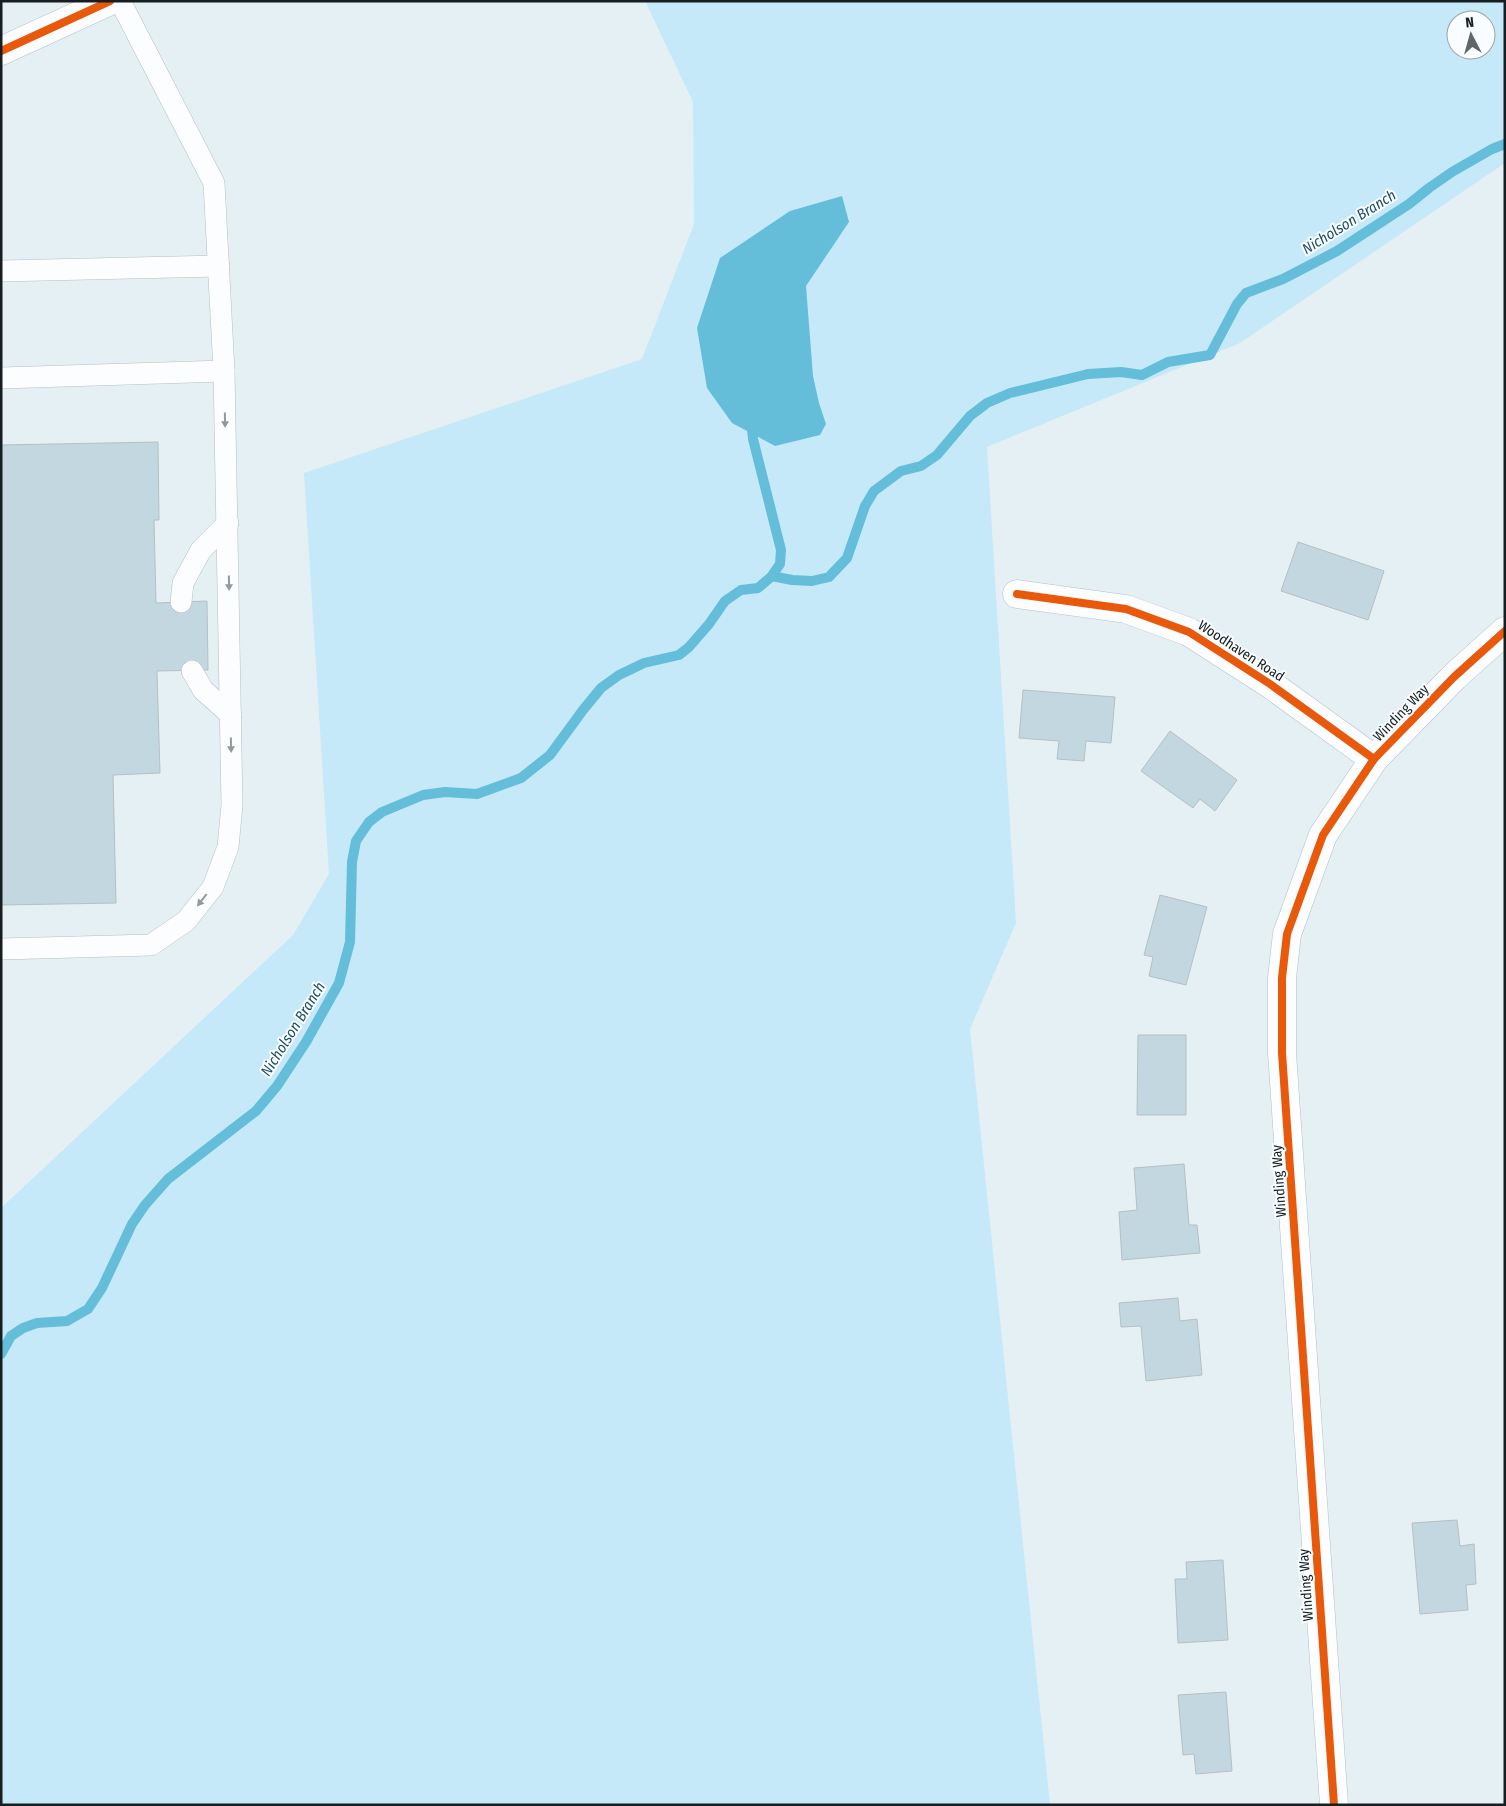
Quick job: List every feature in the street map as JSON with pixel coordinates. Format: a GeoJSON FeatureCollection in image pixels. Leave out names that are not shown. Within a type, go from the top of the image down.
{"type":"FeatureCollection","features":[{"type":"Feature","properties":{"kind":"street"},"geometry":{"type":"LineString","coordinates":[[1,51],[110,1]]}},
{"type":"Feature","properties":{"kind":"street","name":"Woodhaven Road"},"geometry":{"type":"LineString","coordinates":[[1018,594],[1126,610],[1189,632],[1270,684],[1374,759]]}},
{"type":"Feature","properties":{"kind":"street","name":"Winding Way"},"geometry":{"type":"LineString","coordinates":[[1334,1805],[1282,1053],[1282,978],[1287,934],[1323,835],[1374,759],[1454,677],[1505,631]]}},
{"type":"Feature","properties":{"kind":"lane"},"geometry":{"type":"LineString","coordinates":[[1,949],[151,945],[186,920],[197,907],[213,886],[228,847],[232,804],[228,523],[224,371],[214,183],[120,1]]}},
{"type":"Feature","properties":{"kind":"lane"},"geometry":{"type":"LineString","coordinates":[[1,271],[219,266]]}},
{"type":"Feature","properties":{"kind":"lane"},"geometry":{"type":"LineString","coordinates":[[1,378],[224,371]]}},
{"type":"Feature","properties":{"kind":"lane"},"geometry":{"type":"LineString","coordinates":[[180,602],[184,583],[201,550],[228,523]]}},
{"type":"Feature","properties":{"kind":"lane"},"geometry":{"type":"LineString","coordinates":[[192,671],[203,690],[231,715]]}},
{"type":"Feature","properties":{"kind":"shaded area"},"geometry":{"type":"Polygon","coordinates":[[[645,1],[1505,1],[1505,163],[1240,343],[987,447],[1016,923],[970,1029],[1050,1805],[1,1805],[1,1208],[293,935],[329,874],[304,473],[642,359],[694,224],[693,102],[645,1]]]}},
{"type":"Feature","properties":{"kind":"water"},"geometry":{"type":"Polygon","coordinates":[[[842,196],[849,222],[806,286],[813,376],[826,424],[820,435],[775,446],[732,423],[707,388],[697,328],[720,258],[790,211],[842,196]]]}},
{"type":"Feature","properties":{"kind":"building"},"geometry":{"type":"Polygon","coordinates":[[[158,442],[159,520],[154,520],[156,603],[207,601],[208,670],[157,671],[160,773],[113,775],[116,903],[1,905],[1,445],[158,442]]]}},
{"type":"Feature","properties":{"kind":"building"},"geometry":{"type":"Polygon","coordinates":[[[1298,542],[1384,571],[1368,620],[1281,591],[1298,542]]]}},
{"type":"Feature","properties":{"kind":"building"},"geometry":{"type":"Polygon","coordinates":[[[1023,690],[1115,697],[1111,743],[1086,741],[1084,761],[1057,759],[1059,741],[1019,738],[1023,690]]]}},
{"type":"Feature","properties":{"kind":"building"},"geometry":{"type":"Polygon","coordinates":[[[1170,731],[1237,780],[1215,811],[1200,799],[1193,808],[1141,771],[1170,731]]]}},
{"type":"Feature","properties":{"kind":"building"},"geometry":{"type":"Polygon","coordinates":[[[1160,895],[1207,907],[1186,985],[1149,976],[1153,957],[1144,955],[1160,895]]]}},
{"type":"Feature","properties":{"kind":"building"},"geometry":{"type":"Polygon","coordinates":[[[1138,1035],[1186,1035],[1186,1115],[1137,1115],[1138,1035]]]}},
{"type":"Feature","properties":{"kind":"building"},"geometry":{"type":"Polygon","coordinates":[[[1184,1164],[1189,1225],[1197,1225],[1200,1253],[1122,1260],[1119,1212],[1137,1210],[1134,1168],[1184,1164]]]}},
{"type":"Feature","properties":{"kind":"building"},"geometry":{"type":"Polygon","coordinates":[[[1178,1298],[1180,1321],[1197,1319],[1202,1375],[1146,1381],[1141,1326],[1121,1327],[1119,1303],[1178,1298]]]}},
{"type":"Feature","properties":{"kind":"building"},"geometry":{"type":"Polygon","coordinates":[[[1457,1520],[1460,1546],[1474,1544],[1476,1584],[1466,1585],[1468,1610],[1420,1614],[1412,1523],[1457,1520]]]}},
{"type":"Feature","properties":{"kind":"building"},"geometry":{"type":"Polygon","coordinates":[[[1223,1560],[1228,1640],[1178,1643],[1175,1579],[1187,1579],[1186,1562],[1223,1560]]]}},
{"type":"Feature","properties":{"kind":"building"},"geometry":{"type":"Polygon","coordinates":[[[1226,1692],[1232,1771],[1196,1774],[1194,1754],[1183,1755],[1178,1695],[1226,1692]]]}},
{"type":"Feature","properties":{"kind":"waterway","name":"Nicholson Branch"},"geometry":{"type":"LineString","coordinates":[[772,576],[812,581],[829,577],[847,558],[865,506],[874,491],[901,471],[921,466],[937,455],[970,416],[987,403],[1010,393],[1088,374],[1121,372],[1142,375],[1168,362],[1210,355],[1237,304],[1246,293],[1283,279],[1337,251],[1409,204],[1452,172],[1492,149],[1505,144]]}},
{"type":"Feature","properties":{"kind":"waterway","name":"Nicholson Branch"},"geometry":{"type":"LineString","coordinates":[[1,1354],[11,1336],[23,1328],[37,1323],[67,1321],[88,1309],[102,1288],[132,1224],[145,1205],[168,1179],[256,1111],[277,1086],[306,1042],[339,983],[350,942],[352,862],[356,841],[369,822],[382,812],[423,795],[445,792],[477,794],[521,778],[550,755],[601,688],[619,675],[644,663],[679,655],[689,647],[709,624],[725,601],[741,590],[758,588],[771,577],[780,564],[781,550],[753,439],[751,420]]}},
{"type":"Feature","properties":{"kind":"cycle path"},"geometry":{"type":"LineString","coordinates":[[1,51],[110,1]]}},
{"type":"Feature","properties":{"kind":"cycle path"},"geometry":{"type":"LineString","coordinates":[[1017,594],[1126,609],[1189,632],[1270,684],[1374,759]]}},
{"type":"Feature","properties":{"kind":"cycle path"},"geometry":{"type":"LineString","coordinates":[[1334,1805],[1282,1053],[1282,978],[1287,934],[1323,835],[1374,759],[1454,677],[1505,631]]}}]}
